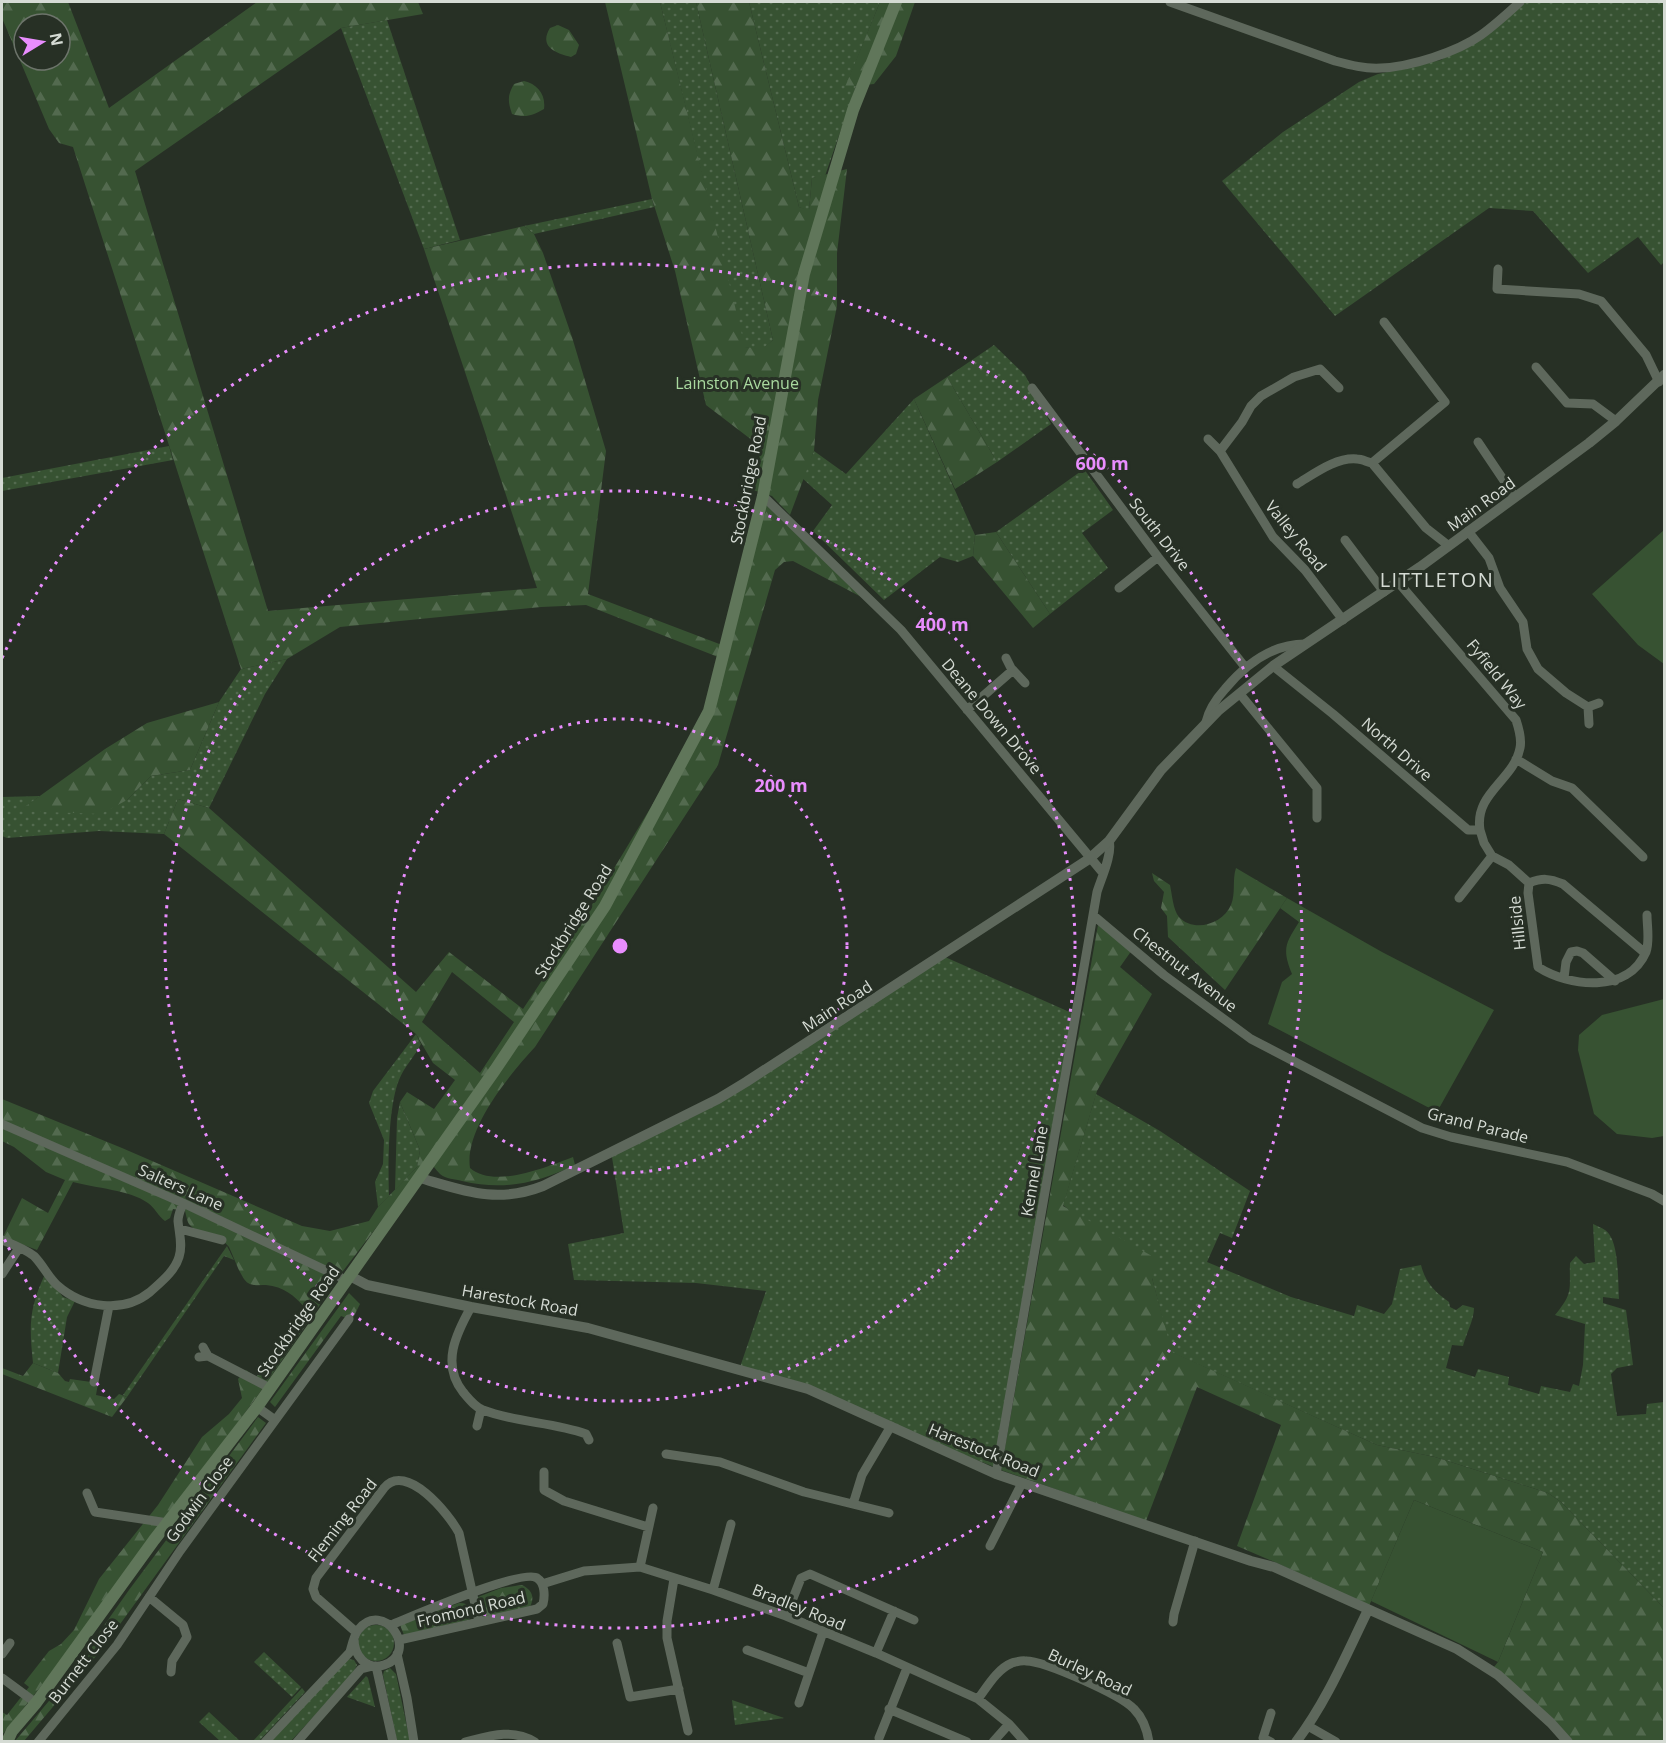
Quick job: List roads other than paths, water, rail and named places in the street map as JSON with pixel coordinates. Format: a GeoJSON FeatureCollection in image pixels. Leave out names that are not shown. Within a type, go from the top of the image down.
{"type":"FeatureCollection","features":[{"type":"Feature","properties":{"kind":"main road","name":"Stockbridge Road"},"geometry":{"type":"LineString","coordinates":[[7,1737],[36,1703],[168,1522],[257,1407],[420,1178],[605,906],[709,711],[763,496],[804,274],[853,110],[896,2]]}},
{"type":"Feature","properties":{"kind":"street"},"geometry":{"type":"LineString","coordinates":[[1170,2],[1335,61],[1382,68],[1432,56],[1470,42],[1520,2]]}},
{"type":"Feature","properties":{"kind":"street"},"geometry":{"type":"LineString","coordinates":[[1498,269],[1497,289],[1579,294],[1601,301],[1662,378]]}},
{"type":"Feature","properties":{"kind":"street"},"geometry":{"type":"LineString","coordinates":[[1372,463],[1445,402],[1384,322]]}},
{"type":"Feature","properties":{"kind":"street"},"geometry":{"type":"LineString","coordinates":[[1536,367],[1567,403],[1593,404],[1616,421]]}},
{"type":"Feature","properties":{"kind":"street"},"geometry":{"type":"LineString","coordinates":[[1220,451],[1251,406],[1261,396],[1293,377],[1320,369],[1339,388]]}},
{"type":"Feature","properties":{"kind":"street","name":"Main Road"},"geometry":{"type":"LineString","coordinates":[[420,1178],[471,1193],[497,1197],[526,1193],[709,1103],[746,1082],[1089,859],[1109,841],[1155,777],[1206,722],[1273,666],[1449,546],[1616,421],[1662,378]]}},
{"type":"Feature","properties":{"kind":"street","name":"South Drive"},"geometry":{"type":"LineString","coordinates":[[1032,388],[1158,557],[1245,667]]}},
{"type":"Feature","properties":{"kind":"street","name":"Valley Road"},"geometry":{"type":"LineString","coordinates":[[1208,439],[1220,451],[1273,537],[1305,570],[1343,620]]}},
{"type":"Feature","properties":{"kind":"street"},"geometry":{"type":"LineString","coordinates":[[1478,442],[1515,497]]}},
{"type":"Feature","properties":{"kind":"street"},"geometry":{"type":"LineString","coordinates":[[1297,484],[1339,462],[1359,459],[1372,463],[1426,528],[1449,546]]}},
{"type":"Feature","properties":{"kind":"street","name":"Deane Down Drove"},"geometry":{"type":"LineString","coordinates":[[763,496],[901,630],[1089,859]]}},
{"type":"Feature","properties":{"kind":"street"},"geometry":{"type":"LineString","coordinates":[[1468,531],[1489,558],[1500,588],[1522,622],[1527,649],[1538,669],[1566,693],[1588,707]]}},
{"type":"Feature","properties":{"kind":"street"},"geometry":{"type":"LineString","coordinates":[[1346,540],[1384,592]]}},
{"type":"Feature","properties":{"kind":"street"},"geometry":{"type":"LineString","coordinates":[[1119,588],[1158,557]]}},
{"type":"Feature","properties":{"kind":"street","name":"Fyfield Way"},"geometry":{"type":"LineString","coordinates":[[1398,582],[1516,720],[1520,732],[1520,747],[1516,759],[1480,809],[1478,820],[1480,830]]}},
{"type":"Feature","properties":{"kind":"street","name":"Main Road"},"geometry":{"type":"LineString","coordinates":[[1206,722],[1217,698],[1245,667],[1279,648],[1305,644]]}},
{"type":"Feature","properties":{"kind":"street"},"geometry":{"type":"LineString","coordinates":[[1006,658],[1025,683]]}},
{"type":"Feature","properties":{"kind":"street","name":"North Drive"},"geometry":{"type":"LineString","coordinates":[[1273,666],[1333,714],[1468,830],[1480,830]]}},
{"type":"Feature","properties":{"kind":"street"},"geometry":{"type":"LineString","coordinates":[[967,710],[1013,670]]}},
{"type":"Feature","properties":{"kind":"street"},"geometry":{"type":"LineString","coordinates":[[1240,694],[1317,788],[1317,818]]}},
{"type":"Feature","properties":{"kind":"street"},"geometry":{"type":"LineString","coordinates":[[1588,707],[1599,703]]}},
{"type":"Feature","properties":{"kind":"street"},"geometry":{"type":"LineString","coordinates":[[1588,707],[1589,724]]}},
{"type":"Feature","properties":{"kind":"street"},"geometry":{"type":"LineString","coordinates":[[1516,759],[1552,781],[1572,788],[1643,857]]}},
{"type":"Feature","properties":{"kind":"street"},"geometry":{"type":"LineString","coordinates":[[1480,830],[1484,843],[1492,856],[1509,865],[1528,883],[1549,878],[1563,884],[1645,953]]}},
{"type":"Feature","properties":{"kind":"street","name":"Kennel Lane"},"geometry":{"type":"LineString","coordinates":[[996,1474],[1094,916],[1111,846],[1109,841]]}},
{"type":"Feature","properties":{"kind":"street"},"geometry":{"type":"LineString","coordinates":[[1459,898],[1492,856]]}},
{"type":"Feature","properties":{"kind":"street"},"geometry":{"type":"LineString","coordinates":[[1089,859],[1103,873]]}},
{"type":"Feature","properties":{"kind":"street","name":"Hillside"},"geometry":{"type":"LineString","coordinates":[[1528,883],[1538,967],[1564,978]]}},
{"type":"Feature","properties":{"kind":"street"},"geometry":{"type":"LineString","coordinates":[[1615,981],[1583,953],[1572,952],[1566,962],[1564,978],[1583,982],[1615,981],[1630,972],[1645,953],[1648,944],[1647,915]]}},
{"type":"Feature","properties":{"kind":"street","name":"Chestnut Avenue"},"geometry":{"type":"LineString","coordinates":[[1094,916],[1164,975],[1259,1044]]}},
{"type":"Feature","properties":{"kind":"street","name":"Grand Parade"},"geometry":{"type":"LineString","coordinates":[[1259,1044],[1291,1058],[1422,1128],[1451,1137],[1567,1162],[1665,1201]]}},
{"type":"Feature","properties":{"kind":"street","name":"Salters Lane"},"geometry":{"type":"LineString","coordinates":[[2,1124],[183,1203],[348,1279]]}},
{"type":"Feature","properties":{"kind":"street"},"geometry":{"type":"LineString","coordinates":[[2,1240],[33,1255],[57,1285],[91,1303],[108,1306],[127,1305],[142,1298],[168,1275],[179,1258],[178,1216],[183,1203]]}},
{"type":"Feature","properties":{"kind":"street"},"geometry":{"type":"LineString","coordinates":[[180,1229],[222,1240]]}},
{"type":"Feature","properties":{"kind":"street"},"geometry":{"type":"LineString","coordinates":[[2,1274],[19,1248]]}},
{"type":"Feature","properties":{"kind":"street","name":"Harestock Road"},"geometry":{"type":"LineString","coordinates":[[348,1279],[471,1307],[588,1328],[808,1389],[996,1474],[1274,1567],[1457,1649],[1498,1675],[1568,1742]]}},
{"type":"Feature","properties":{"kind":"street"},"geometry":{"type":"LineString","coordinates":[[94,1382],[108,1306]]}},
{"type":"Feature","properties":{"kind":"street"},"geometry":{"type":"LineString","coordinates":[[471,1307],[459,1328],[453,1346],[451,1368],[458,1386],[472,1403],[482,1409],[523,1421],[567,1427],[586,1434],[589,1440]]}},
{"type":"Feature","properties":{"kind":"street","name":"Godwin Close"},"geometry":{"type":"LineString","coordinates":[[148,1597],[344,1321]]}},
{"type":"Feature","properties":{"kind":"street"},"geometry":{"type":"LineString","coordinates":[[203,1347],[204,1356],[270,1388]]}},
{"type":"Feature","properties":{"kind":"street"},"geometry":{"type":"LineString","coordinates":[[257,1407],[275,1420]]}},
{"type":"Feature","properties":{"kind":"street"},"geometry":{"type":"LineString","coordinates":[[477,1426],[482,1409]]}},
{"type":"Feature","properties":{"kind":"street"},"geometry":{"type":"LineString","coordinates":[[854,1504],[862,1475],[891,1426]]}},
{"type":"Feature","properties":{"kind":"street"},"geometry":{"type":"LineString","coordinates":[[666,1454],[720,1462],[765,1482],[884,1509]]}},
{"type":"Feature","properties":{"kind":"street"},"geometry":{"type":"LineString","coordinates":[[715,1472],[720,1462]]}},
{"type":"Feature","properties":{"kind":"street"},"geometry":{"type":"LineString","coordinates":[[544,1472],[544,1490],[564,1501],[648,1527]]}},
{"type":"Feature","properties":{"kind":"street","name":"Fleming Road"},"geometry":{"type":"LineString","coordinates":[[355,1636],[316,1598],[313,1589],[316,1578],[387,1485],[405,1480],[411,1482],[445,1511],[459,1533],[480,1623]]}},
{"type":"Feature","properties":{"kind":"street"},"geometry":{"type":"LineString","coordinates":[[990,1546],[1022,1483]]}},
{"type":"Feature","properties":{"kind":"street"},"geometry":{"type":"LineString","coordinates":[[87,1493],[95,1512],[168,1522]]}},
{"type":"Feature","properties":{"kind":"street"},"geometry":{"type":"LineString","coordinates":[[640,1567],[653,1508]]}},
{"type":"Feature","properties":{"kind":"street"},"geometry":{"type":"LineString","coordinates":[[713,1590],[731,1524]]}},
{"type":"Feature","properties":{"kind":"street"},"geometry":{"type":"LineString","coordinates":[[1171,1616],[1195,1541]]}},
{"type":"Feature","properties":{"kind":"street","name":"Bradley Road"},"geometry":{"type":"LineString","coordinates":[[542,1584],[599,1568],[640,1567],[713,1590],[786,1616],[876,1653],[978,1699],[1009,1724],[1024,1742]]}},
{"type":"Feature","properties":{"kind":"street"},"geometry":{"type":"LineString","coordinates":[[786,1616],[801,1578],[810,1574],[914,1620]]}},
{"type":"Feature","properties":{"kind":"street","name":"Fromond Road"},"geometry":{"type":"LineString","coordinates":[[391,1625],[473,1592],[526,1576],[537,1578],[542,1584],[545,1594],[543,1604],[537,1609],[399,1640]]}},
{"type":"Feature","properties":{"kind":"street"},"geometry":{"type":"LineString","coordinates":[[675,1578],[667,1621],[668,1638],[688,1731]]}},
{"type":"Feature","properties":{"kind":"street"},"geometry":{"type":"LineString","coordinates":[[148,1597],[183,1625],[186,1631],[187,1637],[167,1659],[171,1672]]}},
{"type":"Feature","properties":{"kind":"street","name":"Burnett Close"},"geometry":{"type":"LineString","coordinates":[[38,1742],[117,1645],[148,1597]]}},
{"type":"Feature","properties":{"kind":"street"},"geometry":{"type":"LineString","coordinates":[[1296,1742],[1336,1678],[1368,1610]]}},
{"type":"Feature","properties":{"kind":"street"},"geometry":{"type":"LineString","coordinates":[[876,1653],[894,1611]]}},
{"type":"Feature","properties":{"kind":"street","name":"Fromond Road"},"geometry":{"type":"LineString","coordinates":[[355,1636],[367,1622],[376,1620],[391,1625],[396,1631],[399,1640],[397,1654],[414,1742]]}},
{"type":"Feature","properties":{"kind":"street"},"geometry":{"type":"LineString","coordinates":[[799,1703],[823,1632]]}},
{"type":"Feature","properties":{"kind":"street"},"geometry":{"type":"LineString","coordinates":[[355,1636],[357,1655],[366,1663],[375,1666]]}},
{"type":"Feature","properties":{"kind":"street"},"geometry":{"type":"LineString","coordinates":[[265,1742],[350,1652],[355,1636]]}},
{"type":"Feature","properties":{"kind":"street"},"geometry":{"type":"LineString","coordinates":[[2,1654],[9,1643]]}},
{"type":"Feature","properties":{"kind":"street"},"geometry":{"type":"LineString","coordinates":[[617,1643],[630,1697],[679,1689]]}},
{"type":"Feature","properties":{"kind":"street"},"geometry":{"type":"LineString","coordinates":[[747,1650],[809,1673]]}},
{"type":"Feature","properties":{"kind":"street"},"geometry":{"type":"LineString","coordinates":[[297,1742],[361,1670],[385,1665],[397,1654]]}},
{"type":"Feature","properties":{"kind":"street","name":"Burley Road"},"geometry":{"type":"LineString","coordinates":[[978,1699],[1000,1671],[1014,1662],[1026,1660],[1077,1678],[1125,1701],[1141,1718],[1146,1727],[1149,1742]]}},
{"type":"Feature","properties":{"kind":"street"},"geometry":{"type":"LineString","coordinates":[[375,1666],[393,1742]]}},
{"type":"Feature","properties":{"kind":"street"},"geometry":{"type":"LineString","coordinates":[[879,1738],[907,1668]]}},
{"type":"Feature","properties":{"kind":"street"},"geometry":{"type":"LineString","coordinates":[[2,1678],[36,1703]]}},
{"type":"Feature","properties":{"kind":"street"},"geometry":{"type":"LineString","coordinates":[[890,1709],[967,1742]]}},
{"type":"Feature","properties":{"kind":"street"},"geometry":{"type":"LineString","coordinates":[[1271,1713],[1263,1738],[1271,1742]]}},
{"type":"Feature","properties":{"kind":"street"},"geometry":{"type":"LineString","coordinates":[[993,1742],[1009,1724]]}},
{"type":"Feature","properties":{"kind":"street"},"geometry":{"type":"LineString","coordinates":[[1308,1726],[1336,1742]]}},
{"type":"Feature","properties":{"kind":"street"},"geometry":{"type":"LineString","coordinates":[[465,1742],[506,1733],[521,1734],[535,1742]]}},
{"type":"Feature","properties":{"kind":"district","name":"LITTLETON"},"geometry":{"type":"Point","coordinates":[1437,579]}},
{"type":"Feature","properties":{"kind":"park label","name":"Lainston Avenue"},"geometry":{"type":"Point","coordinates":[737,383]}}]}
